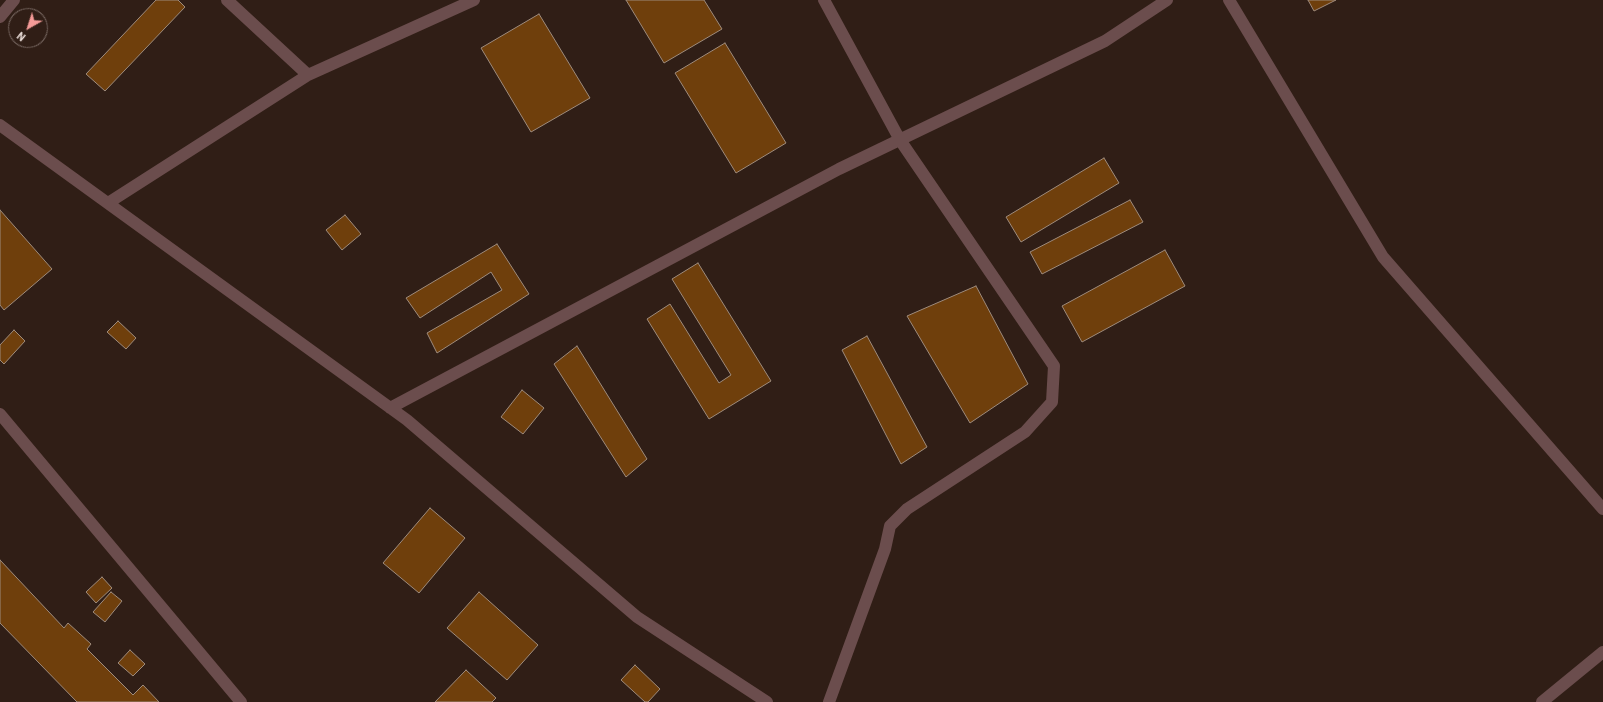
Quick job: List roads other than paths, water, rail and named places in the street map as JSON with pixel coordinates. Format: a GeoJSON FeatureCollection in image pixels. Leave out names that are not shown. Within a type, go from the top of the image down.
{"type":"FeatureCollection","features":[{"type":"Feature","properties":{"kind":"street"},"geometry":{"type":"LineString","coordinates":[[0,17],[14,0]]}},
{"type":"Feature","properties":{"kind":"street"},"geometry":{"type":"LineString","coordinates":[[227,0],[308,75]]}},
{"type":"Feature","properties":{"kind":"street"},"geometry":{"type":"LineString","coordinates":[[108,203],[308,75],[474,0]]}},
{"type":"Feature","properties":{"kind":"street"},"geometry":{"type":"LineString","coordinates":[[824,0],[900,140],[1054,366],[1052,402],[1025,432],[907,509],[890,526],[885,549],[829,702]]}},
{"type":"Feature","properties":{"kind":"street"},"geometry":{"type":"LineString","coordinates":[[390,408],[839,169],[1106,41],[1167,0]]}},
{"type":"Feature","properties":{"kind":"street"},"geometry":{"type":"LineString","coordinates":[[1229,0],[1383,257],[1603,509]]}},
{"type":"Feature","properties":{"kind":"street"},"geometry":{"type":"LineString","coordinates":[[0,125],[407,420],[637,617],[767,702]]}},
{"type":"Feature","properties":{"kind":"street"},"geometry":{"type":"LineString","coordinates":[[0,414],[240,702]]}},
{"type":"Feature","properties":{"kind":"street"},"geometry":{"type":"LineString","coordinates":[[1542,702],[1603,652]]}}]}
